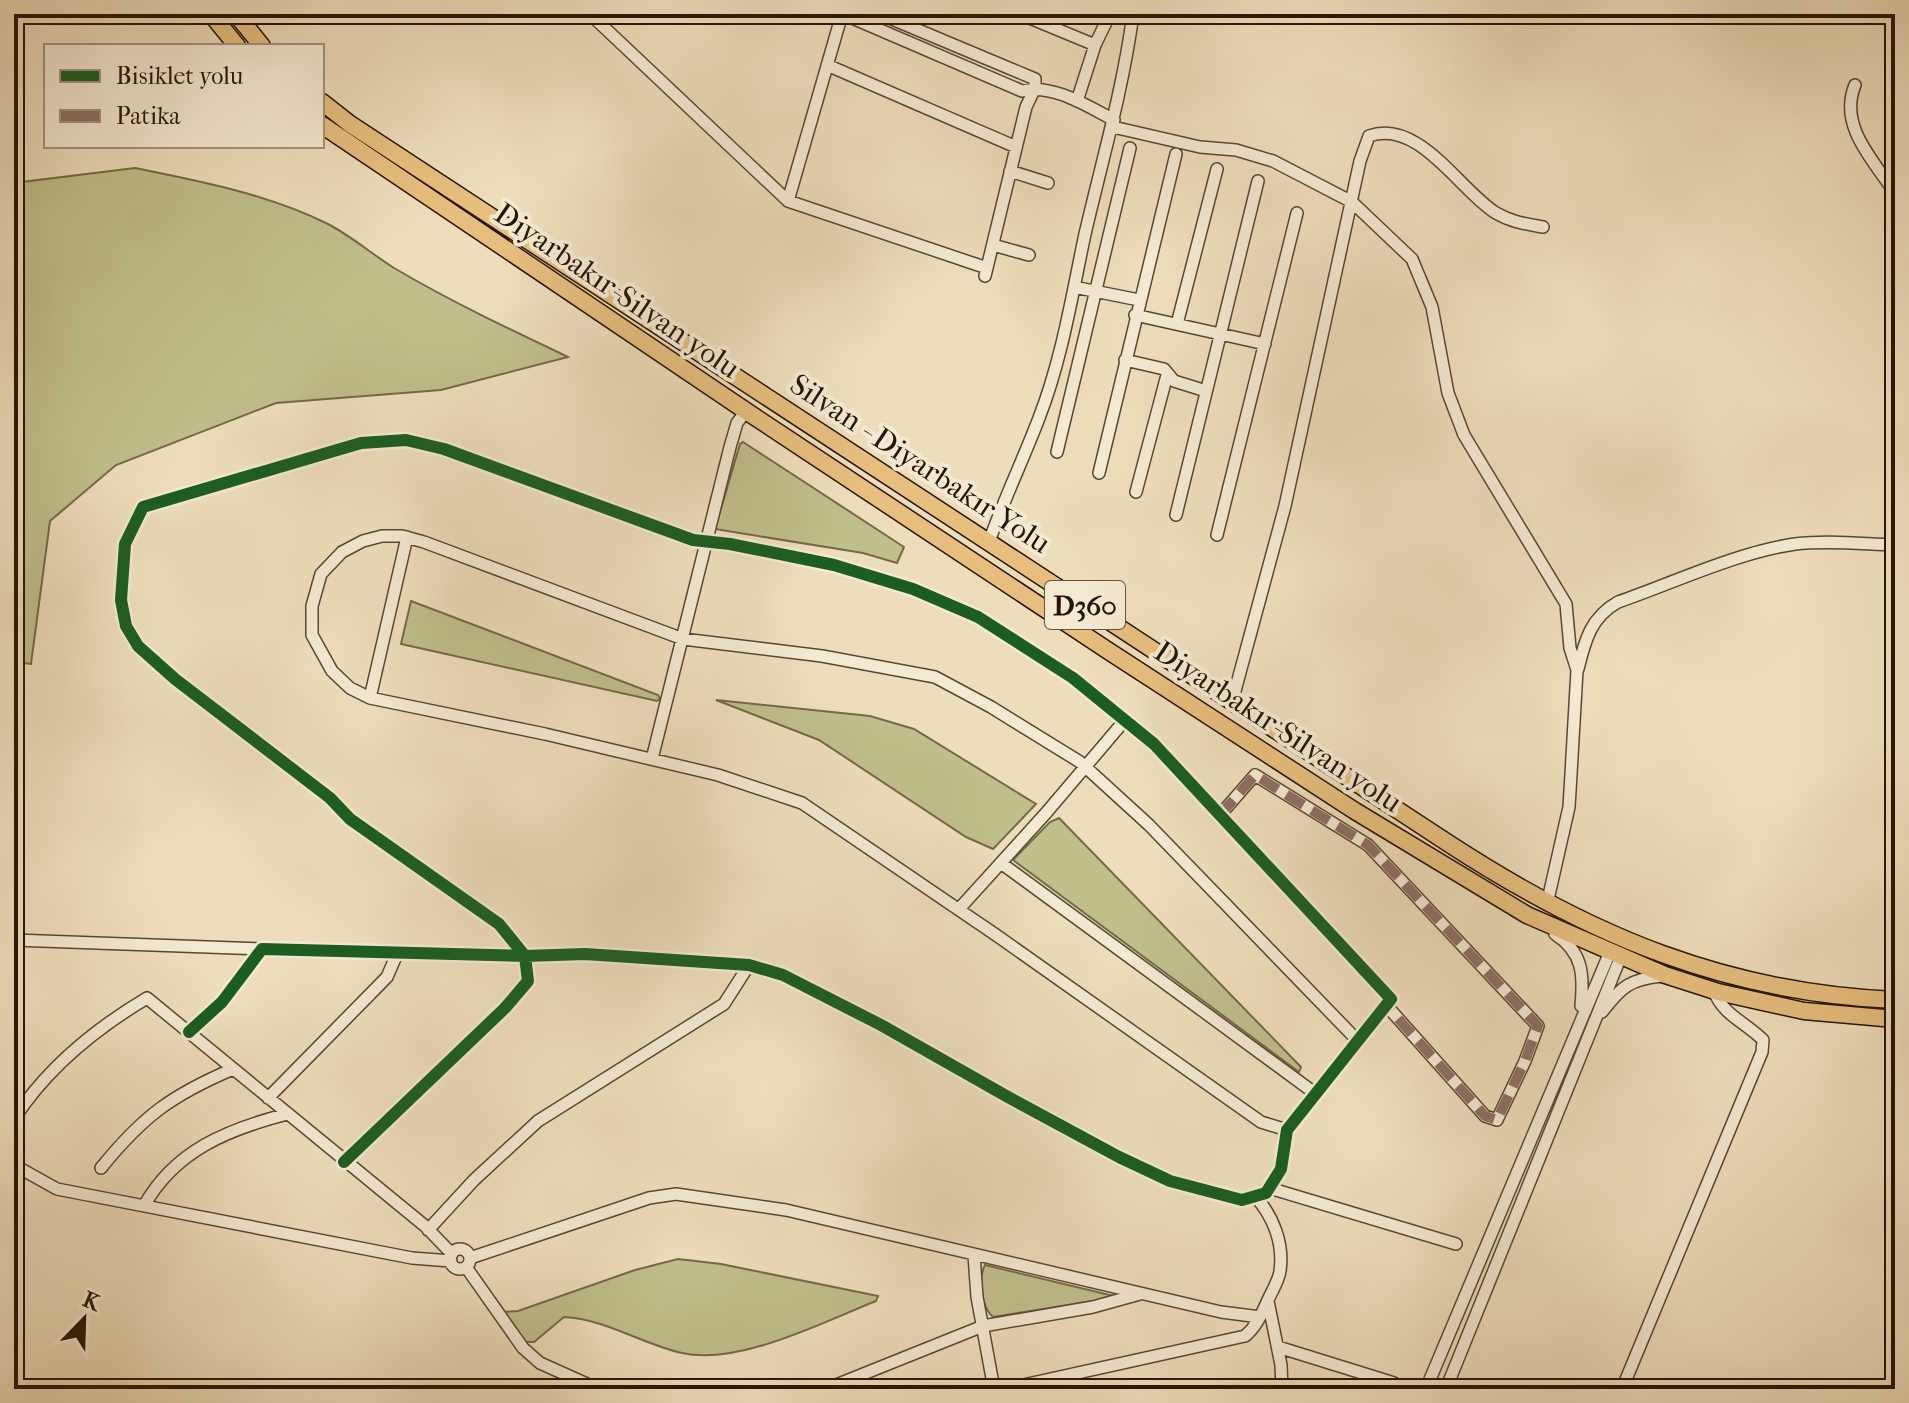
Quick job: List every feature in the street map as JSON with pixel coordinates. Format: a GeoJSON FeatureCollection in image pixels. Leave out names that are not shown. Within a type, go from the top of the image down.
{"type":"FeatureCollection","features":[{"type":"Feature","properties":{"kind":"highway"},"geometry":{"type":"LineString","coordinates":[[211,14],[235,44]]}},
{"type":"Feature","properties":{"kind":"highway"},"geometry":{"type":"LineString","coordinates":[[236,14],[260,44]]}},
{"type":"Feature","properties":{"kind":"highway","name":"Silvan - Diyarbakır Yolu"},"geometry":{"type":"LineString","coordinates":[[324,104],[363,133],[1232,702],[1500,877],[1547,904],[1641,946],[1718,974],[1819,995],[1895,1000]]}},
{"type":"Feature","properties":{"kind":"highway","name":"Diyarbakır-Silvan yolu"},"geometry":{"type":"LineString","coordinates":[[324,126],[746,411],[1355,811],[1527,915],[1665,975],[1714,991],[1804,1011],[1895,1019]]}},
{"type":"Feature","properties":{"kind":"street"},"geometry":{"type":"LineString","coordinates":[[590,14],[788,201],[986,272],[1035,79],[889,16]]}},
{"type":"Feature","properties":{"kind":"street"},"geometry":{"type":"LineString","coordinates":[[788,201],[843,14],[1022,91],[1035,88],[1077,101],[1113,124],[1200,147],[1236,150],[1273,161],[1352,202],[1412,259],[1432,307],[1448,393],[1464,435],[1566,604],[1570,648],[1577,670]]}},
{"type":"Feature","properties":{"kind":"street"},"geometry":{"type":"LineString","coordinates":[[1020,14],[1042,18],[1095,45]]}},
{"type":"Feature","properties":{"kind":"street"},"geometry":{"type":"LineString","coordinates":[[1077,101],[1095,45],[1110,14]]}},
{"type":"Feature","properties":{"kind":"street"},"geometry":{"type":"LineString","coordinates":[[989,542],[1040,417],[1054,370],[1113,124],[1133,14]]}},
{"type":"Feature","properties":{"kind":"street"},"geometry":{"type":"LineString","coordinates":[[827,65],[1016,147]]}},
{"type":"Feature","properties":{"kind":"street"},"geometry":{"type":"LineString","coordinates":[[1855,85],[1849,98],[1850,120],[1860,141],[1895,193]]}},
{"type":"Feature","properties":{"kind":"street"},"geometry":{"type":"LineString","coordinates":[[1232,702],[1285,506],[1360,161],[1369,136],[1379,132],[1400,137],[1426,149],[1494,211],[1514,222],[1543,227]]}},
{"type":"Feature","properties":{"kind":"street"},"geometry":{"type":"LineString","coordinates":[[1057,452],[1130,148]]}},
{"type":"Feature","properties":{"kind":"street"},"geometry":{"type":"LineString","coordinates":[[1099,473],[1176,154]]}},
{"type":"Feature","properties":{"kind":"street"},"geometry":{"type":"LineString","coordinates":[[1177,324],[1217,169]]}},
{"type":"Feature","properties":{"kind":"street"},"geometry":{"type":"LineString","coordinates":[[1010,171],[1048,183]]}},
{"type":"Feature","properties":{"kind":"street"},"geometry":{"type":"LineString","coordinates":[[1176,515],[1258,181]]}},
{"type":"Feature","properties":{"kind":"street"},"geometry":{"type":"LineString","coordinates":[[1217,535],[1297,213]]}},
{"type":"Feature","properties":{"kind":"street"},"geometry":{"type":"LineString","coordinates":[[993,245],[1029,255]]}},
{"type":"Feature","properties":{"kind":"street"},"geometry":{"type":"LineString","coordinates":[[1074,287],[1139,300]]}},
{"type":"Feature","properties":{"kind":"street"},"geometry":{"type":"LineString","coordinates":[[1135,315],[1265,344]]}},
{"type":"Feature","properties":{"kind":"street"},"geometry":{"type":"LineString","coordinates":[[1125,360],[1164,369],[1174,381],[1206,391]]}},
{"type":"Feature","properties":{"kind":"street"},"geometry":{"type":"LineString","coordinates":[[1136,492],[1167,375]]}},
{"type":"Feature","properties":{"kind":"street"},"geometry":{"type":"LineString","coordinates":[[652,759],[737,423],[746,411]]}},
{"type":"Feature","properties":{"kind":"street"},"geometry":{"type":"LineString","coordinates":[[14,940],[397,954],[525,956],[585,954],[749,965],[783,975],[839,1003],[1119,1157],[1170,1181],[1242,1200],[1266,1193],[1281,1169],[1287,1130],[1391,999],[1154,744],[1073,678],[978,617],[913,589],[834,565],[730,544],[707,544],[457,453],[406,440],[361,443],[143,507],[125,544],[121,600],[126,626],[138,646],[187,689],[330,798],[350,819],[499,924],[525,956],[528,981],[505,1008],[344,1162]]}},
{"type":"Feature","properties":{"kind":"street"},"geometry":{"type":"LineString","coordinates":[[1287,1130],[1261,1122],[959,909],[802,803],[730,778],[370,698],[350,688],[332,671],[312,635],[312,606],[321,574],[342,552],[363,541],[382,536],[407,537],[683,639],[822,656],[935,677],[991,707],[1086,767],[1149,825],[1357,1040]]}},
{"type":"Feature","properties":{"kind":"street"},"geometry":{"type":"LineString","coordinates":[[370,698],[407,537]]}},
{"type":"Feature","properties":{"kind":"street"},"geometry":{"type":"LineString","coordinates":[[1547,904],[1569,807],[1577,670],[1584,643],[1602,611],[1618,602],[1758,552],[1796,544],[1839,542],[1895,545]]}},
{"type":"Feature","properties":{"kind":"street"},"geometry":{"type":"LineString","coordinates":[[959,909],[1125,720]]}},
{"type":"Feature","properties":{"kind":"street"},"geometry":{"type":"LineString","coordinates":[[1220,815],[1255,775],[1368,845],[1538,1026],[1497,1120],[1485,1116],[1386,1005]]}},
{"type":"Feature","properties":{"kind":"street"},"geometry":{"type":"LineString","coordinates":[[1001,863],[1316,1094]]}},
{"type":"Feature","properties":{"kind":"street"},"geometry":{"type":"LineString","coordinates":[[1527,915],[1570,943],[1578,957],[1583,993],[1580,1019]]}},
{"type":"Feature","properties":{"kind":"street"},"geometry":{"type":"LineString","coordinates":[[189,1032],[222,1002],[262,949]]}},
{"type":"Feature","properties":{"kind":"street"},"geometry":{"type":"LineString","coordinates":[[268,1098],[387,977],[397,954]]}},
{"type":"Feature","properties":{"kind":"street"},"geometry":{"type":"LineString","coordinates":[[1426,1389],[1580,1019],[1615,954]]}},
{"type":"Feature","properties":{"kind":"street"},"geometry":{"type":"LineString","coordinates":[[1446,1389],[1592,1025],[1615,954]]}},
{"type":"Feature","properties":{"kind":"street"},"geometry":{"type":"LineString","coordinates":[[428,1230],[474,1180],[538,1121],[724,1004],[749,965]]}},
{"type":"Feature","properties":{"kind":"street"},"geometry":{"type":"LineString","coordinates":[[1592,1025],[1617,992],[1631,982],[1665,975]]}},
{"type":"Feature","properties":{"kind":"street"},"geometry":{"type":"LineString","coordinates":[[1622,1389],[1762,1052],[1763,1040],[1720,1006],[1714,991]]}},
{"type":"Feature","properties":{"kind":"street"},"geometry":{"type":"LineString","coordinates":[[14,1119],[32,1092],[96,1030],[147,998],[428,1230],[451,1258]]}},
{"type":"Feature","properties":{"kind":"street"},"geometry":{"type":"LineString","coordinates":[[101,1168],[130,1132],[163,1105],[193,1085],[233,1069]]}},
{"type":"Feature","properties":{"kind":"street"},"geometry":{"type":"LineString","coordinates":[[144,1206],[154,1189],[188,1153],[217,1137],[287,1114]]}},
{"type":"Feature","properties":{"kind":"street"},"geometry":{"type":"LineString","coordinates":[[14,1165],[57,1189],[412,1258],[451,1258]]}},
{"type":"Feature","properties":{"kind":"street"},"geometry":{"type":"LineString","coordinates":[[1269,1188],[1456,1244]]}},
{"type":"Feature","properties":{"kind":"street"},"geometry":{"type":"LineString","coordinates":[[468,1262],[649,1198],[676,1194],[786,1210],[1221,1312],[1260,1317]]}},
{"type":"Feature","properties":{"kind":"street"},"geometry":{"type":"LineString","coordinates":[[1005,1389],[1245,1336],[1260,1317],[1280,1272],[1279,1241],[1267,1209],[1255,1196]]}},
{"type":"Feature","properties":{"kind":"street"},"geometry":{"type":"LineString","coordinates":[[451,1258],[456,1250],[463,1249],[468,1262],[523,1348],[540,1363],[598,1389]]}},
{"type":"Feature","properties":{"kind":"street"},"geometry":{"type":"LineString","coordinates":[[974,1255],[994,1389]]}},
{"type":"Feature","properties":{"kind":"street"},"geometry":{"type":"LineString","coordinates":[[826,1389],[983,1326],[1093,1307],[1144,1293]]}},
{"type":"Feature","properties":{"kind":"street"},"geometry":{"type":"LineString","coordinates":[[1268,1300],[1278,1347],[1282,1389]]}},
{"type":"Feature","properties":{"kind":"street"},"geometry":{"type":"LineString","coordinates":[[1278,1347],[1394,1383],[1391,1389]]}},
{"type":"Feature","properties":{"kind":"green space"},"geometry":{"type":"Polygon","coordinates":[[[135,168],[233,190],[305,214],[337,229],[394,268],[437,292],[568,357],[441,390],[276,403],[116,465],[50,521],[31,664],[14,662],[14,183],[135,168]]]}},
{"type":"Feature","properties":{"kind":"green space"},"geometry":{"type":"Polygon","coordinates":[[[743,442],[904,547],[897,563],[863,553],[715,529],[743,442]]]}},
{"type":"Feature","properties":{"kind":"green space"},"geometry":{"type":"Polygon","coordinates":[[[411,601],[658,695],[660,699],[657,701],[401,644],[411,601]]]}},
{"type":"Feature","properties":{"kind":"green space"},"geometry":{"type":"Polygon","coordinates":[[[716,700],[870,716],[914,729],[1036,804],[993,849],[966,837],[819,740],[716,700]]]}},
{"type":"Feature","properties":{"kind":"green space"},"geometry":{"type":"Polygon","coordinates":[[[1059,818],[1301,1067],[1299,1072],[1013,860],[1050,822],[1059,818]]]}},
{"type":"Feature","properties":{"kind":"green space"},"geometry":{"type":"Polygon","coordinates":[[[678,1259],[721,1264],[878,1296],[876,1301],[780,1340],[754,1348],[704,1355],[667,1349],[594,1322],[564,1317],[534,1342],[526,1342],[503,1312],[518,1311],[635,1270],[678,1259]]]}},
{"type":"Feature","properties":{"kind":"green space"},"geometry":{"type":"Polygon","coordinates":[[[985,1265],[1118,1297],[993,1317],[982,1292],[985,1265]]]}},
{"type":"Feature","properties":{"kind":"marked path"},"geometry":{"type":"LineString","coordinates":[[1220,815],[1255,775],[1368,845],[1538,1026],[1497,1120],[1485,1116],[1386,1005]]}},
{"type":"Feature","properties":{"kind":"cycle path"},"geometry":{"type":"LineString","coordinates":[[189,1032],[222,1002],[262,949],[525,956],[585,954],[749,965],[783,975],[881,1025],[1119,1157],[1170,1181],[1242,1200],[1266,1193],[1281,1169],[1287,1130],[1391,999],[1154,744],[1073,678],[978,617],[913,589],[834,565],[730,544],[693,540],[444,449],[406,440],[361,443],[143,507],[125,544],[121,600],[126,626],[138,646],[175,679],[330,798],[350,819],[499,924],[525,956],[528,981],[505,1008],[344,1162]]}}]}
